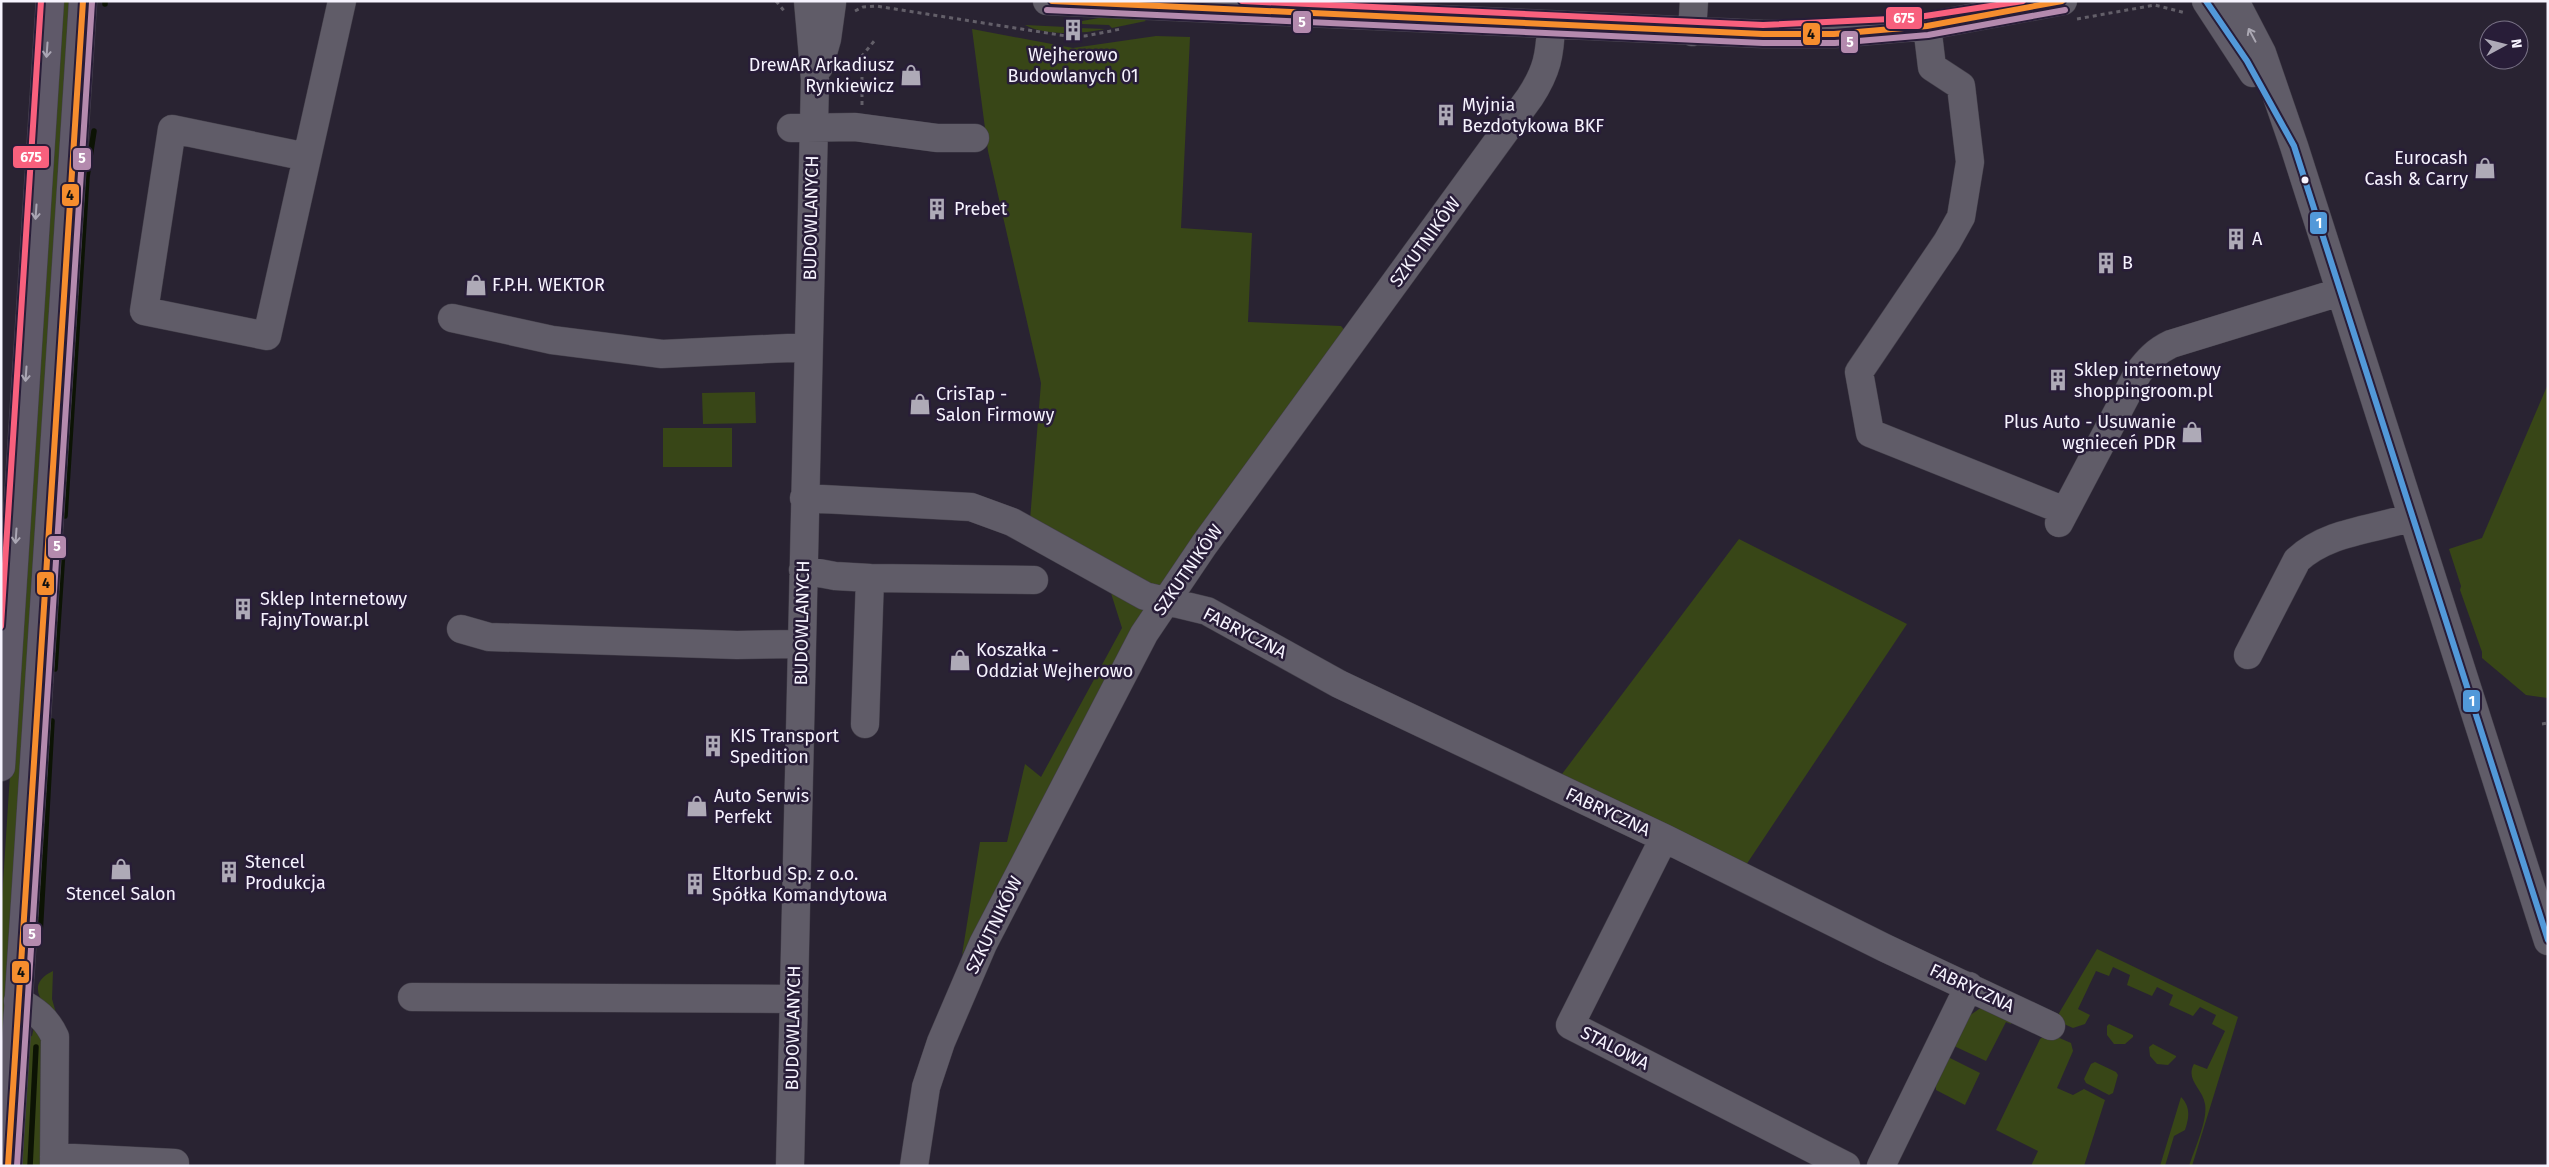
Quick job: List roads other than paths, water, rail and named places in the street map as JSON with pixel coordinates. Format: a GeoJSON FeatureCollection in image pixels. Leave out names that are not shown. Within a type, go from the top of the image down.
{"type":"FeatureCollection","features":[{"type":"Feature","properties":{"kind":"main road"},"geometry":{"type":"LineString","coordinates":[[1,767],[50,1]]}},
{"type":"Feature","properties":{"kind":"main road"},"geometry":{"type":"LineString","coordinates":[[8,1166],[83,1]]}},
{"type":"Feature","properties":{"kind":"street"},"geometry":{"type":"LineString","coordinates":[[307,157],[172,129],[144,311],[267,336],[342,1]]}},
{"type":"Feature","properties":{"kind":"street"},"geometry":{"type":"LineString","coordinates":[[1047,1],[1692,32],[1834,34],[1927,26],[2061,1]]}},
{"type":"Feature","properties":{"kind":"street"},"geometry":{"type":"LineString","coordinates":[[1692,32],[1694,1]]}},
{"type":"Feature","properties":{"kind":"street"},"geometry":{"type":"LineString","coordinates":[[2206,1],[2247,61],[2294,146]]}},
{"type":"Feature","properties":{"kind":"street"},"geometry":{"type":"LineString","coordinates":[[2235,1],[2262,53],[2294,146],[2548,941]]}},
{"type":"Feature","properties":{"kind":"street","name":"BUDOWLANYCH"},"geometry":{"type":"LineString","coordinates":[[790,1166],[808,347],[802,128],[815,80],[823,2]]}},
{"type":"Feature","properties":{"kind":"street","name":"SZKUTNIKÓW"},"geometry":{"type":"LineString","coordinates":[[914,1166],[926,1088],[941,1042],[983,944],[1144,634],[1164,601],[1544,76],[1550,52],[1552,25]]}},
{"type":"Feature","properties":{"kind":"street"},"geometry":{"type":"LineString","coordinates":[[1927,26],[1932,66],[1961,86],[1970,162],[1961,217],[1947,242],[1859,372],[1870,433],[2062,517],[2138,374],[2158,350],[2171,344],[2340,292]]}},
{"type":"Feature","properties":{"kind":"street"},"geometry":{"type":"LineString","coordinates":[[802,128],[855,127],[937,138],[975,138]]}},
{"type":"Feature","properties":{"kind":"street"},"geometry":{"type":"LineString","coordinates":[[452,318],[552,340],[662,354],[808,347]]}},
{"type":"Feature","properties":{"kind":"street","name":"FABRYCZNA"},"geometry":{"type":"LineString","coordinates":[[804,498],[971,507],[1012,522],[1144,596],[1207,611],[1339,684],[1664,838],[1885,948],[2051,1026]]}},
{"type":"Feature","properties":{"kind":"street"},"geometry":{"type":"LineString","coordinates":[[2248,655],[2297,560],[2308,550],[2334,537],[2380,527],[2412,517]]}},
{"type":"Feature","properties":{"kind":"street"},"geometry":{"type":"LineString","coordinates":[[803,570],[835,576],[870,578],[1034,580]]}},
{"type":"Feature","properties":{"kind":"street"},"geometry":{"type":"LineString","coordinates":[[865,724],[870,578]]}},
{"type":"Feature","properties":{"kind":"street"},"geometry":{"type":"LineString","coordinates":[[461,629],[489,638],[737,645],[801,644]]}},
{"type":"Feature","properties":{"kind":"street","name":"STALOWA"},"geometry":{"type":"LineString","coordinates":[[1664,838],[1570,1025],[1846,1166]]}},
{"type":"Feature","properties":{"kind":"street"},"geometry":{"type":"LineString","coordinates":[[1881,1166],[1969,986]]}},
{"type":"Feature","properties":{"kind":"street"},"geometry":{"type":"LineString","coordinates":[[412,997],[794,999]]}},
{"type":"Feature","properties":{"kind":"street"},"geometry":{"type":"LineString","coordinates":[[18,1001],[41,1015],[50,1025],[55,1037],[54,1161],[174,1163],[174,1166]]}},
{"type":"Feature","properties":{"kind":"waterway"},"geometry":{"type":"LineString","coordinates":[[65,516],[87,177],[94,131]]}},
{"type":"Feature","properties":{"kind":"waterway"},"geometry":{"type":"LineString","coordinates":[[55,669],[63,550]]}},
{"type":"Feature","properties":{"kind":"waterway"},"geometry":{"type":"LineString","coordinates":[[40,935],[52,721]]}},
{"type":"Feature","properties":{"kind":"waterway"},"geometry":{"type":"LineString","coordinates":[[30,1166],[36,1047]]}},
{"type":"Feature","properties":{"kind":"place","name":"Wejherowo Budowlanych 01"},"geometry":{"type":"Point","coordinates":[1073,30]}},
{"type":"Feature","properties":{"kind":"place","name":"DrewAR Arkadiusz Rynkiewicz"},"geometry":{"type":"Point","coordinates":[911,75]}},
{"type":"Feature","properties":{"kind":"place","name":"Myjnia Bezdotykowa BKF"},"geometry":{"type":"Point","coordinates":[1446,115]}},
{"type":"Feature","properties":{"kind":"place","name":"Eurocash Cash & Carry"},"geometry":{"type":"Point","coordinates":[2485,168]}},
{"type":"Feature","properties":{"kind":"place","name":"Prebet"},"geometry":{"type":"Point","coordinates":[937,209]}},
{"type":"Feature","properties":{"kind":"place","name":"A"},"geometry":{"type":"Point","coordinates":[2236,239]}},
{"type":"Feature","properties":{"kind":"place","name":"B"},"geometry":{"type":"Point","coordinates":[2106,263]}},
{"type":"Feature","properties":{"kind":"place","name":"F.P.H. WEKTOR"},"geometry":{"type":"Point","coordinates":[476,285]}},
{"type":"Feature","properties":{"kind":"place","name":"Sklep internetowy shoppingroom.pl"},"geometry":{"type":"Point","coordinates":[2058,380]}},
{"type":"Feature","properties":{"kind":"place","name":"CrisTap - Salon Firmowy"},"geometry":{"type":"Point","coordinates":[920,404]}},
{"type":"Feature","properties":{"kind":"place","name":"Plus Auto - Usuwanie wgnieceń PDR"},"geometry":{"type":"Point","coordinates":[2192,432]}},
{"type":"Feature","properties":{"kind":"place","name":"Sklep Internetowy FajnyTowar.pl"},"geometry":{"type":"Point","coordinates":[243,609]}},
{"type":"Feature","properties":{"kind":"place","name":"Koszałka - Oddział Wejherowo"},"geometry":{"type":"Point","coordinates":[960,660]}},
{"type":"Feature","properties":{"kind":"place","name":"KIS Transport Spedition"},"geometry":{"type":"Point","coordinates":[713,746]}},
{"type":"Feature","properties":{"kind":"place","name":"Auto Serwis Perfekt"},"geometry":{"type":"Point","coordinates":[697,806]}},
{"type":"Feature","properties":{"kind":"place","name":"Stencel Salon"},"geometry":{"type":"Point","coordinates":[121,869]}},
{"type":"Feature","properties":{"kind":"place","name":"Stencel Produkcja"},"geometry":{"type":"Point","coordinates":[229,872]}},
{"type":"Feature","properties":{"kind":"place","name":"Eltorbud Sp. z o.o. Spółka Komandytowa"},"geometry":{"type":"Point","coordinates":[695,884]}}]}
